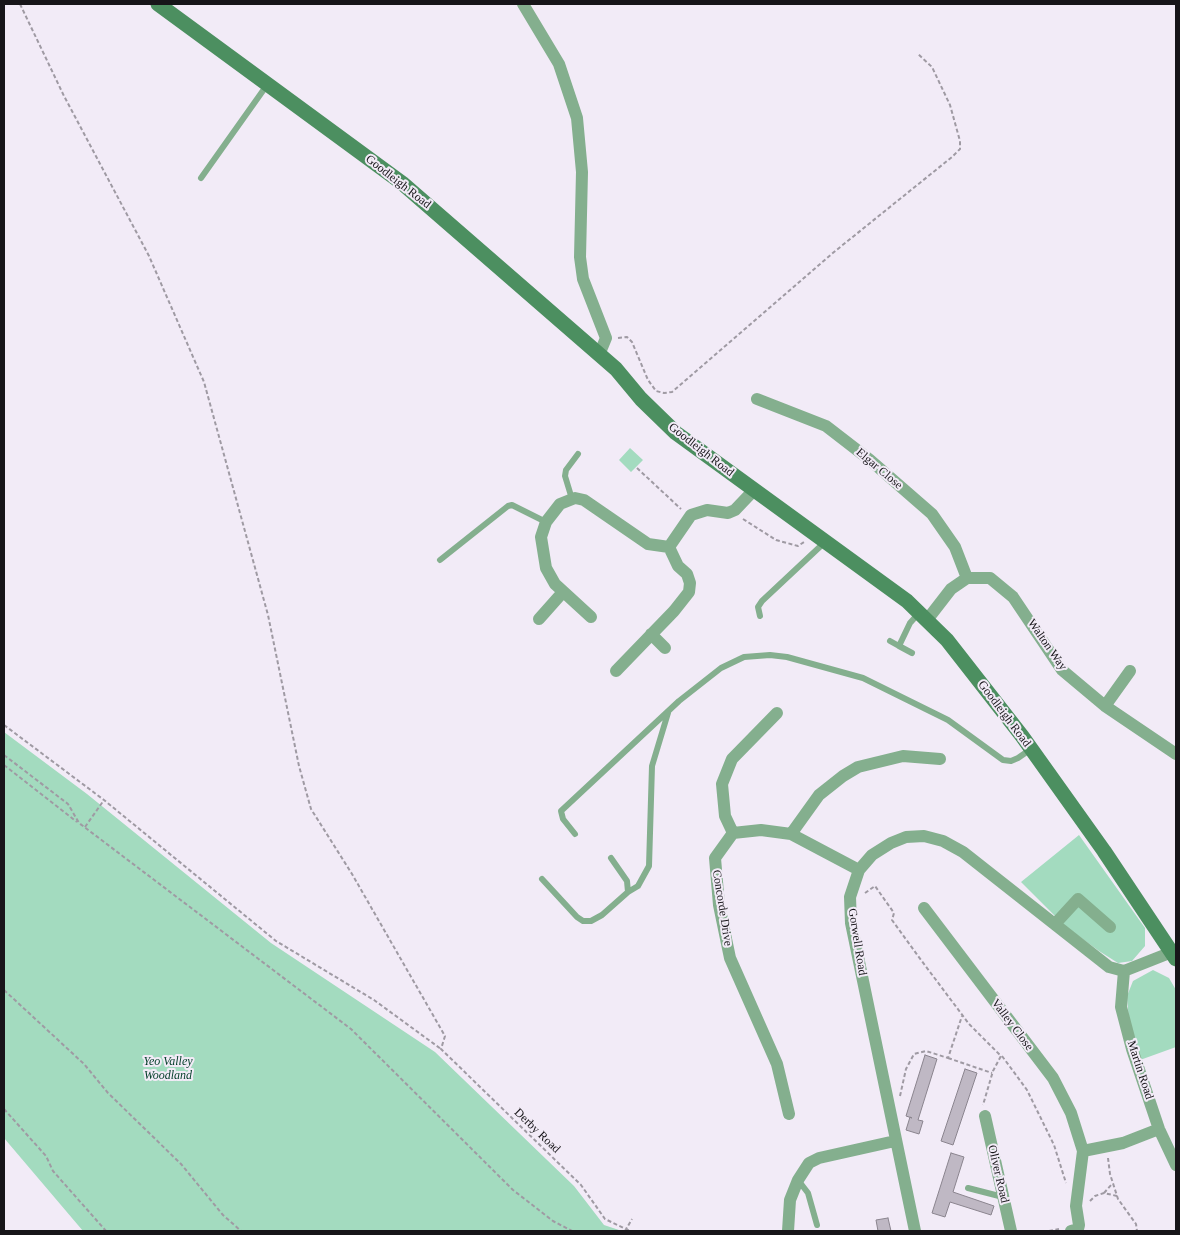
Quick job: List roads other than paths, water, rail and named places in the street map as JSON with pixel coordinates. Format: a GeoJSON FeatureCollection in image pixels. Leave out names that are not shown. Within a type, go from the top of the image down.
{"type":"FeatureCollection","features":[{"type":"Feature","properties":{"kind":"street","name":"Goodleigh Road"},"geometry":{"type":"LineString","coordinates":[[158,4],[402,183],[601,351],[641,399],[676,433],[907,601],[948,640],[1031,748],[1174,955]]}},
{"type":"Feature","properties":{"kind":"street"},"geometry":{"type":"LineString","coordinates":[[523,4],[559,64],[577,118],[582,172],[580,257],[582,279],[606,338],[601,351]]}},
{"type":"Feature","properties":{"kind":"street","name":"Elgar Close"},"geometry":{"type":"LineString","coordinates":[[757,399],[826,426],[870,460],[932,514],[955,547],[967,578]]}},
{"type":"Feature","properties":{"kind":"street"},"geometry":{"type":"LineString","coordinates":[[669,547],[689,517],[707,510],[728,513],[733,511],[754,490]]}},
{"type":"Feature","properties":{"kind":"street"},"geometry":{"type":"LineString","coordinates":[[591,617],[563,592],[548,575],[541,537],[546,522],[560,504],[572,499],[584,500],[648,544],[669,547]]}},
{"type":"Feature","properties":{"kind":"street"},"geometry":{"type":"LineString","coordinates":[[616,671],[689,592],[690,583],[687,574],[678,566],[669,547]]}},
{"type":"Feature","properties":{"kind":"street"},"geometry":{"type":"LineString","coordinates":[[923,616],[950,588],[967,578]]}},
{"type":"Feature","properties":{"kind":"street","name":"Walton Way"},"geometry":{"type":"LineString","coordinates":[[967,578],[990,578],[1002,586],[1013,596],[1062,670],[1105,706],[1176,754]]}},
{"type":"Feature","properties":{"kind":"street"},"geometry":{"type":"LineString","coordinates":[[539,619],[563,592]]}},
{"type":"Feature","properties":{"kind":"street"},"geometry":{"type":"LineString","coordinates":[[651,634],[665,648]]}},
{"type":"Feature","properties":{"kind":"street"},"geometry":{"type":"LineString","coordinates":[[1105,706],[1130,672]]}},
{"type":"Feature","properties":{"kind":"street"},"geometry":{"type":"LineString","coordinates":[[777,713],[732,759],[722,784],[725,816],[733,833],[761,830],[791,834],[860,870]]}},
{"type":"Feature","properties":{"kind":"street"},"geometry":{"type":"LineString","coordinates":[[791,834],[819,794],[858,767],[903,756],[940,759]]}},
{"type":"Feature","properties":{"kind":"street","name":"Concorde Drive"},"geometry":{"type":"LineString","coordinates":[[733,833],[715,858],[719,905],[730,958],[777,1064],[789,1114]]}},
{"type":"Feature","properties":{"kind":"street","name":"Gorwell Road"},"geometry":{"type":"LineString","coordinates":[[915,1231],[851,923],[850,897],[860,870],[872,855],[891,843],[906,837],[924,836],[943,841],[963,852],[1109,967],[1124,971]]}},
{"type":"Feature","properties":{"kind":"street"},"geometry":{"type":"LineString","coordinates":[[1054,924],[1078,899],[1110,927]]}},
{"type":"Feature","properties":{"kind":"street","name":"Valley Close"},"geometry":{"type":"LineString","coordinates":[[924,908],[1053,1078],[1071,1113],[1082,1152],[1076,1206],[1078,1229],[1071,1231]]}},
{"type":"Feature","properties":{"kind":"street"},"geometry":{"type":"LineString","coordinates":[[1124,971],[1174,955]]}},
{"type":"Feature","properties":{"kind":"street","name":"Martin Road"},"geometry":{"type":"LineString","coordinates":[[1124,971],[1121,1007],[1132,1049],[1159,1129],[1176,1165]]}},
{"type":"Feature","properties":{"kind":"street","name":"Oliver Road"},"geometry":{"type":"LineString","coordinates":[[985,1116],[1011,1231]]}},
{"type":"Feature","properties":{"kind":"street"},"geometry":{"type":"LineString","coordinates":[[1082,1152],[1143,1136],[1159,1129]]}},
{"type":"Feature","properties":{"kind":"street"},"geometry":{"type":"LineString","coordinates":[[788,1231],[790,1200],[798,1180],[808,1163],[820,1158],[896,1141]]}},
{"type":"Feature","properties":{"kind":"lane"},"geometry":{"type":"LineString","coordinates":[[201,178],[267,85]]}},
{"type":"Feature","properties":{"kind":"lane"},"geometry":{"type":"LineString","coordinates":[[572,499],[565,476],[566,470],[578,454]]}},
{"type":"Feature","properties":{"kind":"lane"},"geometry":{"type":"LineString","coordinates":[[440,560],[508,506],[512,505],[546,522]]}},
{"type":"Feature","properties":{"kind":"lane"},"geometry":{"type":"LineString","coordinates":[[760,616],[758,606],[820,538]]}},
{"type":"Feature","properties":{"kind":"lane"},"geometry":{"type":"LineString","coordinates":[[899,646],[910,623],[923,616]]}},
{"type":"Feature","properties":{"kind":"lane"},"geometry":{"type":"LineString","coordinates":[[890,641],[912,653]]}},
{"type":"Feature","properties":{"kind":"lane"},"geometry":{"type":"LineString","coordinates":[[575,834],[563,819],[561,811],[669,710],[709,677],[731,662],[754,655],[787,657],[863,678],[948,720],[1003,760],[1018,758],[1031,748]]}},
{"type":"Feature","properties":{"kind":"lane"},"geometry":{"type":"LineString","coordinates":[[542,879],[577,917],[588,922],[602,914],[638,886],[649,866],[652,766],[669,710]]}},
{"type":"Feature","properties":{"kind":"lane"},"geometry":{"type":"LineString","coordinates":[[611,858],[627,881],[629,886],[628,892]]}},
{"type":"Feature","properties":{"kind":"lane"},"geometry":{"type":"LineString","coordinates":[[798,1180],[808,1193],[817,1226]]}},
{"type":"Feature","properties":{"kind":"lane"},"geometry":{"type":"LineString","coordinates":[[968,1188],[1003,1197]]}},
{"type":"Feature","properties":{"kind":"park label","name":"Yeo Valley Woodland"},"geometry":{"type":"Point","coordinates":[168,1069]}}]}
